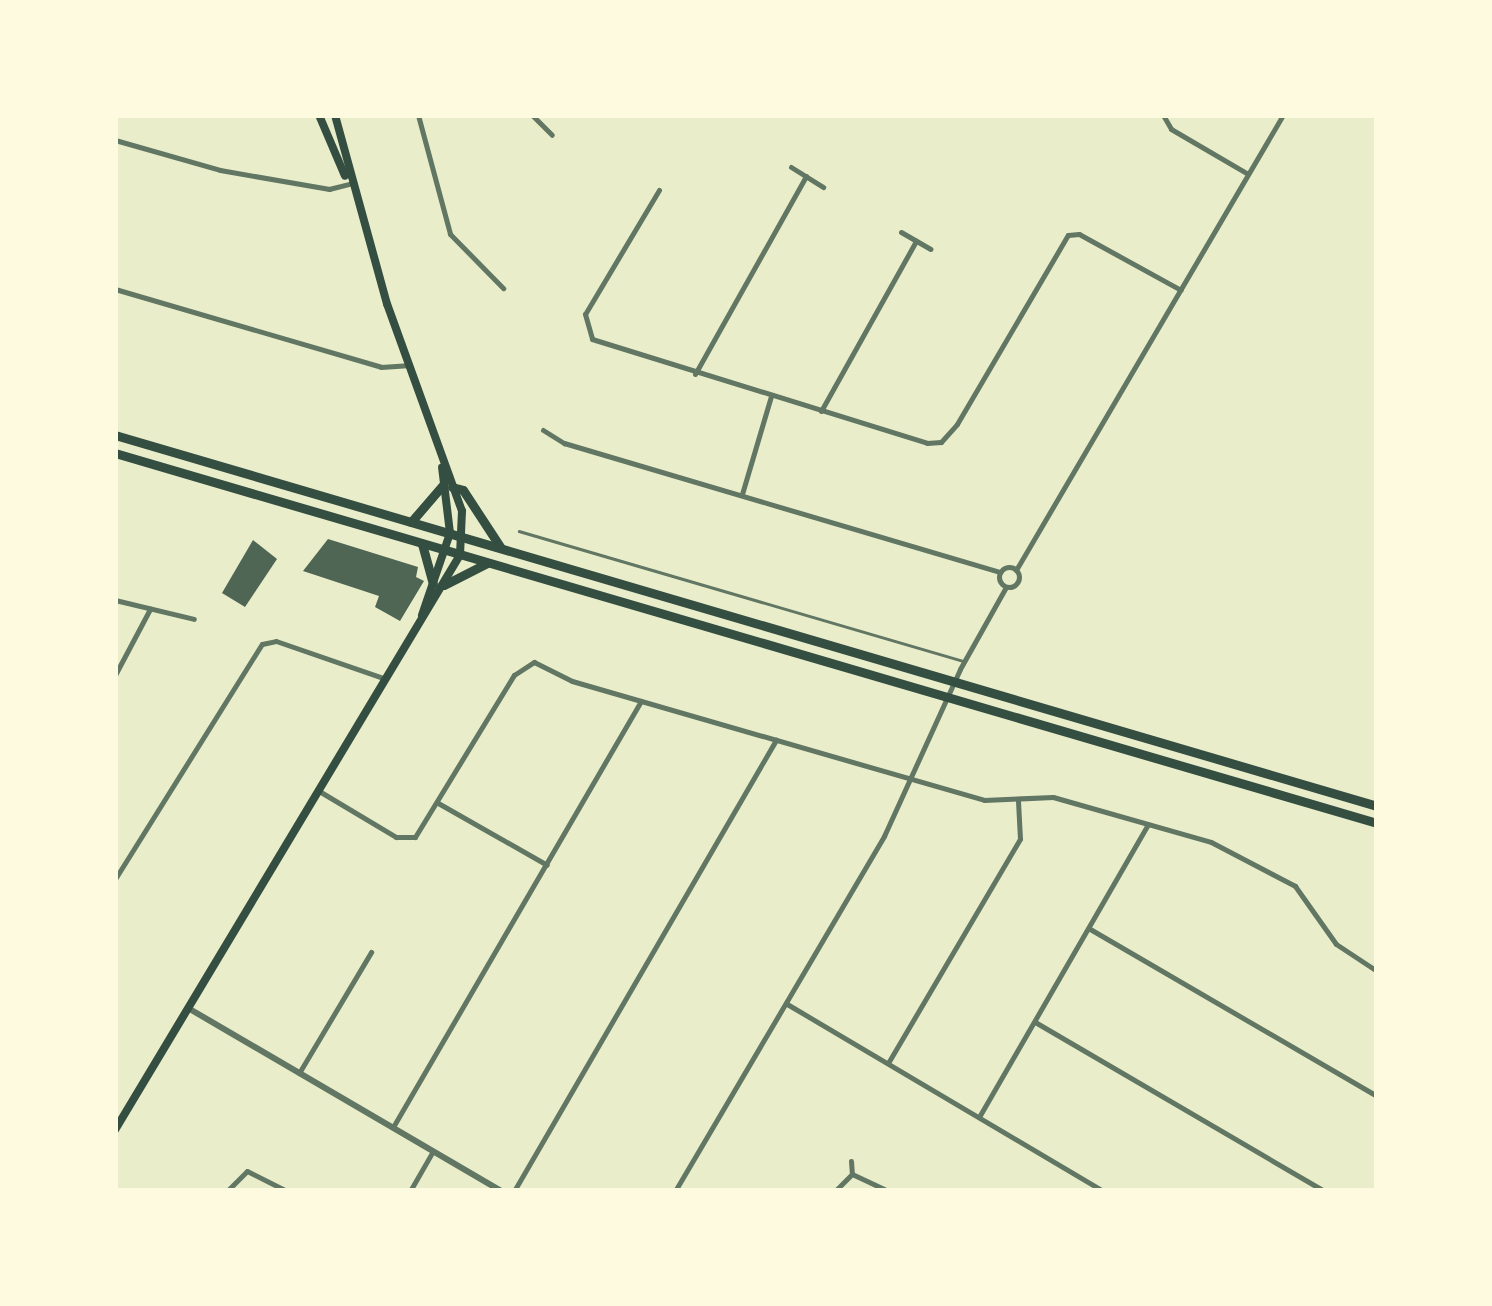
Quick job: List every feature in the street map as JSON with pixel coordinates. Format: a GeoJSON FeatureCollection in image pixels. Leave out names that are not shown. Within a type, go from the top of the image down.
{"type":"FeatureCollection","features":[{"type":"Feature","properties":{"kind":"highway"},"geometry":{"type":"LineString","coordinates":[[115,435],[1377,806]]}},
{"type":"Feature","properties":{"kind":"highway"},"geometry":{"type":"LineString","coordinates":[[115,454],[1377,823]]}},
{"type":"Feature","properties":{"kind":"highway"},"geometry":{"type":"LineString","coordinates":[[411,522],[447,487],[462,490],[501,548]]}},
{"type":"Feature","properties":{"kind":"highway"},"geometry":{"type":"LineString","coordinates":[[422,544],[439,585],[488,563]]}},
{"type":"Feature","properties":{"kind":"main road"},"geometry":{"type":"LineString","coordinates":[[319,115],[350,184]]}},
{"type":"Feature","properties":{"kind":"main road"},"geometry":{"type":"LineString","coordinates":[[115,1130],[460,555],[463,537],[350,184],[335,115]]}},
{"type":"Feature","properties":{"kind":"main road"},"geometry":{"type":"LineString","coordinates":[[439,585],[450,533],[447,487]]}},
{"type":"Feature","properties":{"kind":"street"},"geometry":{"type":"LineString","coordinates":[[418,115],[450,234],[503,288]]}},
{"type":"Feature","properties":{"kind":"street"},"geometry":{"type":"LineString","coordinates":[[532,115],[552,134]]}},
{"type":"Feature","properties":{"kind":"street"},"geometry":{"type":"LineString","coordinates":[[1162,115],[1176,132],[1248,174]]}},
{"type":"Feature","properties":{"kind":"street"},"geometry":{"type":"LineString","coordinates":[[676,1191],[912,779],[964,662],[1006,587],[1018,582],[1016,570],[1283,115]]}},
{"type":"Feature","properties":{"kind":"street"},"geometry":{"type":"LineString","coordinates":[[115,140],[220,170],[332,190],[350,184]]}},
{"type":"Feature","properties":{"kind":"street"},"geometry":{"type":"LineString","coordinates":[[791,167],[823,186]]}},
{"type":"Feature","properties":{"kind":"street"},"geometry":{"type":"LineString","coordinates":[[694,374],[806,176]]}},
{"type":"Feature","properties":{"kind":"street"},"geometry":{"type":"LineString","coordinates":[[659,190],[585,314],[584,328],[603,347],[940,442],[1072,234],[1181,290]]}},
{"type":"Feature","properties":{"kind":"street"},"geometry":{"type":"LineString","coordinates":[[901,232],[931,250]]}},
{"type":"Feature","properties":{"kind":"street"},"geometry":{"type":"LineString","coordinates":[[821,411],[916,241]]}},
{"type":"Feature","properties":{"kind":"street"},"geometry":{"type":"LineString","coordinates":[[115,289],[381,367],[407,365]]}},
{"type":"Feature","properties":{"kind":"street"},"geometry":{"type":"LineString","coordinates":[[742,495],[771,396]]}},
{"type":"Feature","properties":{"kind":"street"},"geometry":{"type":"LineString","coordinates":[[543,430],[564,443],[1000,572],[1016,570]]}},
{"type":"Feature","properties":{"kind":"street"},"geometry":{"type":"LineString","coordinates":[[1000,572],[1006,587]]}},
{"type":"Feature","properties":{"kind":"street"},"geometry":{"type":"LineString","coordinates":[[115,600],[194,619]]}},
{"type":"Feature","properties":{"kind":"street"},"geometry":{"type":"LineString","coordinates":[[115,675],[150,608]]}},
{"type":"Feature","properties":{"kind":"street"},"geometry":{"type":"LineString","coordinates":[[115,880],[266,641],[363,666],[383,678]]}},
{"type":"Feature","properties":{"kind":"street"},"geometry":{"type":"LineString","coordinates":[[317,790],[404,840],[420,832],[514,675],[534,662],[641,701],[990,801],[1058,798],[1211,842],[1283,878],[1306,896],[1336,944],[1377,971]]}},
{"type":"Feature","properties":{"kind":"street"},"geometry":{"type":"LineString","coordinates":[[392,1127],[641,701]]}},
{"type":"Feature","properties":{"kind":"street"},"geometry":{"type":"LineString","coordinates":[[514,1191],[776,740]]}},
{"type":"Feature","properties":{"kind":"street"},"geometry":{"type":"LineString","coordinates":[[888,1063],[1020,839],[1018,800]]}},
{"type":"Feature","properties":{"kind":"street"},"geometry":{"type":"LineString","coordinates":[[438,803],[547,865]]}},
{"type":"Feature","properties":{"kind":"street"},"geometry":{"type":"LineString","coordinates":[[980,1117],[1148,824]]}},
{"type":"Feature","properties":{"kind":"street"},"geometry":{"type":"LineString","coordinates":[[1090,929],[1377,1096]]}},
{"type":"Feature","properties":{"kind":"street"},"geometry":{"type":"LineString","coordinates":[[299,1073],[371,952]]}},
{"type":"Feature","properties":{"kind":"street"},"geometry":{"type":"LineString","coordinates":[[786,1003],[1103,1191]]}},
{"type":"Feature","properties":{"kind":"street"},"geometry":{"type":"LineString","coordinates":[[187,1008],[501,1191]]}},
{"type":"Feature","properties":{"kind":"street"},"geometry":{"type":"LineString","coordinates":[[1035,1022],[1324,1191]]}},
{"type":"Feature","properties":{"kind":"street"},"geometry":{"type":"LineString","coordinates":[[410,1191],[433,1151]]}},
{"type":"Feature","properties":{"kind":"street"},"geometry":{"type":"LineString","coordinates":[[835,1191],[852,1174],[851,1161]]}},
{"type":"Feature","properties":{"kind":"street"},"geometry":{"type":"LineString","coordinates":[[227,1191],[247,1171],[287,1191]]}},
{"type":"Feature","properties":{"kind":"street"},"geometry":{"type":"LineString","coordinates":[[852,1174],[888,1191]]}},
{"type":"Feature","properties":{"kind":"lane"},"geometry":{"type":"LineString","coordinates":[[519,531],[964,662]]}},
{"type":"Feature","properties":{"kind":"building"},"geometry":{"type":"Polygon","coordinates":[[[328,539],[418,567],[416,577],[424,581],[400,621],[375,607],[379,596],[303,571],[328,539]]]}},
{"type":"Feature","properties":{"kind":"building"},"geometry":{"type":"Polygon","coordinates":[[[253,540],[277,559],[245,607],[222,593],[253,540]]]}}]}
